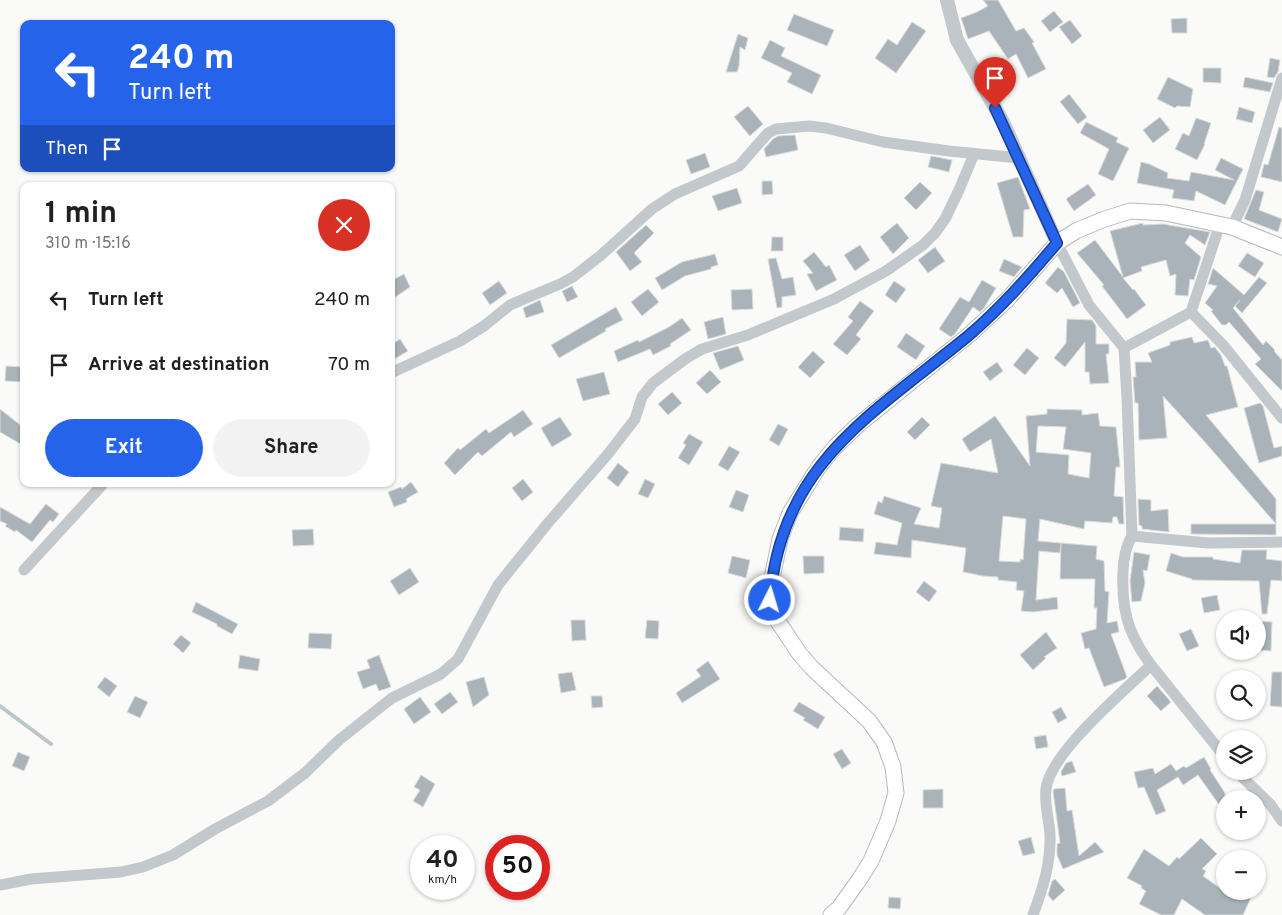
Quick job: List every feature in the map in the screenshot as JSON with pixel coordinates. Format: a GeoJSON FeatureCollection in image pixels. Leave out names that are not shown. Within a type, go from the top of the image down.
{"type":"FeatureCollection","features":[{"type":"Feature","properties":{"kind":"main road"},"geometry":{"type":"LineString","coordinates":[[831,915],[844,901],[867,867],[885,829],[896,793],[893,767],[884,742],[869,721],[812,668],[799,653],[775,617],[770,600],[773,571],[780,539],[790,513],[818,468],[858,424],[969,335],[1007,300],[1057,243],[1076,231],[1130,211],[1166,213],[1226,226],[1282,247]]}},
{"type":"Feature","properties":{"kind":"street"},"geometry":{"type":"LineString","coordinates":[[947,0],[957,40],[1003,122],[1057,243],[1089,305],[1124,348],[1132,536],[1127,544],[1124,556],[1124,593],[1129,626],[1140,650],[1151,666],[1216,746]]}},
{"type":"Feature","properties":{"kind":"street"},"geometry":{"type":"LineString","coordinates":[[1124,348],[1191,312],[1226,226],[1245,200],[1282,78]]}},
{"type":"Feature","properties":{"kind":"street"},"geometry":{"type":"LineString","coordinates":[[395,371],[460,341],[484,326],[510,305],[572,277],[600,256],[652,209],[675,194],[739,166],[768,133],[776,130],[809,126],[826,128],[883,142],[1019,158]]}},
{"type":"Feature","properties":{"kind":"street"},"geometry":{"type":"LineString","coordinates":[[0,885],[31,879],[121,872],[143,867],[173,855],[215,829],[268,802],[305,773],[339,740],[392,698],[441,674],[458,659],[491,596],[503,578],[608,454],[635,419],[642,397],[653,384],[702,349],[748,335],[834,299],[886,271],[923,245],[935,233],[944,219],[974,154]]}},
{"type":"Feature","properties":{"kind":"street"},"geometry":{"type":"LineString","coordinates":[[1191,312],[1223,344],[1282,418]]}},
{"type":"Feature","properties":{"kind":"street"},"geometry":{"type":"LineString","coordinates":[[24,570],[100,487]]}},
{"type":"Feature","properties":{"kind":"street"},"geometry":{"type":"LineString","coordinates":[[1132,536],[1208,543],[1282,542]]}},
{"type":"Feature","properties":{"kind":"street"},"geometry":{"type":"LineString","coordinates":[[1033,915],[1048,872],[1050,834],[1046,788],[1048,780],[1058,760],[1078,736],[1151,666]]}},
{"type":"Feature","properties":{"kind":"street"},"geometry":{"type":"LineString","coordinates":[[1245,780],[1270,804],[1282,820]]}},
{"type":"Feature","properties":{"kind":"building"},"geometry":{"type":"Polygon","coordinates":[[[983,0],[998,0],[1016,31],[1024,28],[1034,42],[1032,43],[1046,69],[1028,78],[1016,54],[1008,59],[989,31],[968,39],[961,18],[988,6],[983,0]]]}},
{"type":"Feature","properties":{"kind":"building"},"geometry":{"type":"Polygon","coordinates":[[[1054,11],[1063,22],[1050,32],[1041,21],[1054,11]]]}},
{"type":"Feature","properties":{"kind":"building"},"geometry":{"type":"Polygon","coordinates":[[[794,14],[834,30],[827,46],[787,30],[794,14]]]}},
{"type":"Feature","properties":{"kind":"building"},"geometry":{"type":"Polygon","coordinates":[[[1187,18],[1187,33],[1172,33],[1171,19],[1187,18]]]}},
{"type":"Feature","properties":{"kind":"building"},"geometry":{"type":"Polygon","coordinates":[[[1070,20],[1082,36],[1072,44],[1059,27],[1070,20]]]}},
{"type":"Feature","properties":{"kind":"building"},"geometry":{"type":"Polygon","coordinates":[[[912,22],[926,31],[896,73],[875,58],[888,39],[897,45],[912,22]]]}},
{"type":"Feature","properties":{"kind":"building"},"geometry":{"type":"Polygon","coordinates":[[[738,34],[748,38],[745,50],[740,47],[737,72],[726,72],[738,34]]]}},
{"type":"Feature","properties":{"kind":"building"},"geometry":{"type":"Polygon","coordinates":[[[770,40],[785,48],[781,56],[821,75],[812,94],[787,82],[792,73],[761,58],[770,40]]]}},
{"type":"Feature","properties":{"kind":"building"},"geometry":{"type":"Polygon","coordinates":[[[1270,58],[1280,60],[1278,72],[1274,78],[1267,77],[1270,58]]]}},
{"type":"Feature","properties":{"kind":"building"},"geometry":{"type":"Polygon","coordinates":[[[1203,68],[1221,68],[1221,83],[1203,82],[1203,68]]]}},
{"type":"Feature","properties":{"kind":"building"},"geometry":{"type":"Polygon","coordinates":[[[1168,77],[1193,89],[1190,107],[1177,106],[1175,108],[1157,99],[1168,77]]]}},
{"type":"Feature","properties":{"kind":"building"},"geometry":{"type":"Polygon","coordinates":[[[1245,77],[1273,83],[1270,92],[1243,87],[1245,77]]]}},
{"type":"Feature","properties":{"kind":"building"},"geometry":{"type":"Polygon","coordinates":[[[1069,94],[1087,117],[1078,124],[1060,102],[1069,94]]]}},
{"type":"Feature","properties":{"kind":"building"},"geometry":{"type":"Polygon","coordinates":[[[748,106],[763,124],[750,136],[734,117],[748,106]]]}},
{"type":"Feature","properties":{"kind":"building"},"geometry":{"type":"Polygon","coordinates":[[[1239,107],[1255,112],[1252,123],[1236,119],[1239,107]]]}},
{"type":"Feature","properties":{"kind":"building"},"geometry":{"type":"Polygon","coordinates":[[[1160,117],[1170,130],[1153,143],[1143,130],[1160,117]]]}},
{"type":"Feature","properties":{"kind":"building"},"geometry":{"type":"Polygon","coordinates":[[[1196,118],[1211,123],[1205,144],[1197,160],[1175,149],[1183,133],[1189,136],[1196,118]]]}},
{"type":"Feature","properties":{"kind":"building"},"geometry":{"type":"Polygon","coordinates":[[[1086,122],[1118,138],[1116,142],[1129,148],[1113,181],[1098,174],[1109,149],[1080,133],[1086,122]]]}},
{"type":"Feature","properties":{"kind":"building"},"geometry":{"type":"Polygon","coordinates":[[[1279,127],[1282,128],[1282,182],[1261,177],[1264,164],[1268,165],[1279,127]]]}},
{"type":"Feature","properties":{"kind":"building"},"geometry":{"type":"Polygon","coordinates":[[[795,135],[798,150],[766,157],[764,149],[773,139],[778,136],[795,135]]]}},
{"type":"Feature","properties":{"kind":"building"},"geometry":{"type":"Polygon","coordinates":[[[705,153],[710,167],[691,174],[686,160],[705,153]]]}},
{"type":"Feature","properties":{"kind":"building"},"geometry":{"type":"Polygon","coordinates":[[[931,156],[952,160],[949,172],[928,167],[931,156]]]}},
{"type":"Feature","properties":{"kind":"building"},"geometry":{"type":"Polygon","coordinates":[[[1221,158],[1243,169],[1225,205],[1196,191],[1194,201],[1172,198],[1174,190],[1137,183],[1141,162],[1168,173],[1167,178],[1189,181],[1191,172],[1234,180],[1215,170],[1221,158]]]}},
{"type":"Feature","properties":{"kind":"building"},"geometry":{"type":"Polygon","coordinates":[[[1018,177],[1030,209],[1024,210],[1023,237],[1013,237],[997,183],[1018,177]]]}},
{"type":"Feature","properties":{"kind":"building"},"geometry":{"type":"Polygon","coordinates":[[[762,181],[772,181],[773,194],[762,195],[762,181]]]}},
{"type":"Feature","properties":{"kind":"building"},"geometry":{"type":"Polygon","coordinates":[[[920,182],[932,193],[916,210],[904,198],[920,182]]]}},
{"type":"Feature","properties":{"kind":"building"},"geometry":{"type":"Polygon","coordinates":[[[1088,184],[1096,195],[1074,211],[1066,199],[1088,184]]]}},
{"type":"Feature","properties":{"kind":"building"},"geometry":{"type":"Polygon","coordinates":[[[737,188],[742,203],[718,211],[712,196],[737,188]]]}},
{"type":"Feature","properties":{"kind":"building"},"geometry":{"type":"Polygon","coordinates":[[[1256,190],[1264,192],[1259,210],[1282,219],[1278,232],[1244,219],[1256,190]]]}},
{"type":"Feature","properties":{"kind":"building"},"geometry":{"type":"Polygon","coordinates":[[[897,223],[909,238],[893,254],[880,237],[897,223]]]}},
{"type":"Feature","properties":{"kind":"building"},"geometry":{"type":"Polygon","coordinates":[[[1143,223],[1143,225],[1163,224],[1210,232],[1205,245],[1190,235],[1185,243],[1201,257],[1194,280],[1190,279],[1188,296],[1175,295],[1176,274],[1170,276],[1166,260],[1141,267],[1142,271],[1123,278],[1146,305],[1127,319],[1102,286],[1104,285],[1077,253],[1095,240],[1123,277],[1110,231],[1143,223]]]}},
{"type":"Feature","properties":{"kind":"building"},"geometry":{"type":"Polygon","coordinates":[[[646,225],[654,233],[634,253],[642,262],[630,271],[616,252],[646,225]]]}},
{"type":"Feature","properties":{"kind":"building"},"geometry":{"type":"Polygon","coordinates":[[[772,237],[783,237],[783,251],[771,251],[772,237]]]}},
{"type":"Feature","properties":{"kind":"building"},"geometry":{"type":"Polygon","coordinates":[[[860,245],[870,260],[855,271],[844,255],[860,245]]]}},
{"type":"Feature","properties":{"kind":"building"},"geometry":{"type":"Polygon","coordinates":[[[935,247],[945,261],[928,273],[918,260],[935,247]]]}},
{"type":"Feature","properties":{"kind":"building"},"geometry":{"type":"Polygon","coordinates":[[[814,252],[826,267],[829,265],[837,280],[816,291],[807,274],[813,273],[803,261],[814,252]]]}},
{"type":"Feature","properties":{"kind":"building"},"geometry":{"type":"Polygon","coordinates":[[[1247,253],[1264,263],[1255,277],[1238,266],[1247,253]]]}},
{"type":"Feature","properties":{"kind":"building"},"geometry":{"type":"Polygon","coordinates":[[[715,254],[718,265],[711,267],[711,269],[685,276],[662,290],[655,278],[682,262],[715,254]]]}},
{"type":"Feature","properties":{"kind":"building"},"geometry":{"type":"Polygon","coordinates":[[[776,258],[782,279],[793,277],[796,295],[782,297],[782,307],[777,308],[768,259],[776,258]]]}},
{"type":"Feature","properties":{"kind":"building"},"geometry":{"type":"Polygon","coordinates":[[[1004,259],[1022,267],[1014,277],[999,271],[1004,259]]]}},
{"type":"Feature","properties":{"kind":"building"},"geometry":{"type":"Polygon","coordinates":[[[1058,267],[1064,272],[1080,303],[1073,307],[1062,288],[1057,293],[1045,283],[1058,267]]]}},
{"type":"Feature","properties":{"kind":"building"},"geometry":{"type":"Polygon","coordinates":[[[1213,268],[1244,295],[1259,277],[1267,283],[1242,313],[1235,306],[1240,300],[1233,308],[1263,345],[1266,341],[1282,360],[1282,391],[1255,364],[1261,359],[1229,322],[1226,325],[1222,325],[1211,311],[1213,310],[1205,303],[1217,286],[1208,284],[1213,268]]]}},
{"type":"Feature","properties":{"kind":"building"},"geometry":{"type":"Polygon","coordinates":[[[404,274],[410,287],[395,297],[395,279],[404,274]]]}},
{"type":"Feature","properties":{"kind":"building"},"geometry":{"type":"Polygon","coordinates":[[[982,280],[996,288],[984,308],[980,312],[973,307],[951,337],[939,329],[960,297],[969,302],[982,280]]]}},
{"type":"Feature","properties":{"kind":"building"},"geometry":{"type":"Polygon","coordinates":[[[499,281],[507,293],[490,305],[482,293],[499,281]]]}},
{"type":"Feature","properties":{"kind":"building"},"geometry":{"type":"Polygon","coordinates":[[[894,281],[906,289],[896,303],[885,295],[894,281]]]}},
{"type":"Feature","properties":{"kind":"building"},"geometry":{"type":"Polygon","coordinates":[[[572,286],[578,297],[567,302],[562,291],[572,286]]]}},
{"type":"Feature","properties":{"kind":"building"},"geometry":{"type":"Polygon","coordinates":[[[648,289],[659,302],[642,316],[631,302],[648,289]]]}},
{"type":"Feature","properties":{"kind":"building"},"geometry":{"type":"Polygon","coordinates":[[[752,289],[753,309],[732,310],[731,290],[752,289]]]}},
{"type":"Feature","properties":{"kind":"building"},"geometry":{"type":"Polygon","coordinates":[[[540,300],[544,312],[526,318],[523,308],[540,300]]]}},
{"type":"Feature","properties":{"kind":"building"},"geometry":{"type":"Polygon","coordinates":[[[860,301],[874,311],[856,335],[861,339],[847,355],[833,344],[853,321],[848,317],[860,301]]]}},
{"type":"Feature","properties":{"kind":"building"},"geometry":{"type":"Polygon","coordinates":[[[616,307],[623,320],[559,358],[551,345],[616,307]]]}},
{"type":"Feature","properties":{"kind":"building"},"geometry":{"type":"Polygon","coordinates":[[[723,317],[726,334],[708,339],[704,322],[723,317]]]}},
{"type":"Feature","properties":{"kind":"building"},"geometry":{"type":"Polygon","coordinates":[[[682,318],[691,330],[670,344],[671,346],[653,355],[650,349],[618,362],[614,351],[638,340],[639,342],[669,327],[682,318]]]}},
{"type":"Feature","properties":{"kind":"building"},"geometry":{"type":"Polygon","coordinates":[[[1067,319],[1092,320],[1096,326],[1096,344],[1109,344],[1109,354],[1106,354],[1109,383],[1090,384],[1089,372],[1085,372],[1085,342],[1065,367],[1054,358],[1066,343],[1067,319]]]}},
{"type":"Feature","properties":{"kind":"building"},"geometry":{"type":"Polygon","coordinates":[[[906,333],[925,346],[916,360],[897,347],[906,333]]]}},
{"type":"Feature","properties":{"kind":"building"},"geometry":{"type":"Polygon","coordinates":[[[1192,337],[1194,343],[1208,340],[1211,348],[1215,347],[1221,355],[1225,366],[1227,366],[1238,407],[1206,415],[1276,499],[1276,524],[1163,396],[1167,438],[1139,440],[1138,403],[1135,403],[1133,377],[1136,377],[1135,362],[1152,362],[1148,353],[1170,345],[1170,342],[1192,337]]]}},
{"type":"Feature","properties":{"kind":"building"},"geometry":{"type":"Polygon","coordinates":[[[400,339],[408,351],[395,359],[395,342],[400,339]]]}},
{"type":"Feature","properties":{"kind":"building"},"geometry":{"type":"Polygon","coordinates":[[[738,346],[744,360],[720,370],[713,353],[738,346]]]}},
{"type":"Feature","properties":{"kind":"building"},"geometry":{"type":"Polygon","coordinates":[[[1027,348],[1039,358],[1025,375],[1013,365],[1027,348]]]}},
{"type":"Feature","properties":{"kind":"building"},"geometry":{"type":"Polygon","coordinates":[[[813,351],[825,362],[810,378],[798,367],[813,351]]]}},
{"type":"Feature","properties":{"kind":"building"},"geometry":{"type":"Polygon","coordinates":[[[997,362],[1003,371],[990,381],[983,372],[997,362]]]}},
{"type":"Feature","properties":{"kind":"building"},"geometry":{"type":"Polygon","coordinates":[[[6,366],[20,367],[20,382],[5,381],[6,366]]]}},
{"type":"Feature","properties":{"kind":"building"},"geometry":{"type":"Polygon","coordinates":[[[710,370],[721,382],[707,394],[696,383],[710,370]]]}},
{"type":"Feature","properties":{"kind":"building"},"geometry":{"type":"Polygon","coordinates":[[[604,372],[610,394],[583,401],[576,379],[604,372]]]}},
{"type":"Feature","properties":{"kind":"building"},"geometry":{"type":"Polygon","coordinates":[[[672,392],[682,403],[668,415],[658,404],[672,392]]]}},
{"type":"Feature","properties":{"kind":"building"},"geometry":{"type":"Polygon","coordinates":[[[1260,403],[1263,406],[1274,448],[1282,446],[1282,456],[1259,463],[1244,408],[1260,403]]]}},
{"type":"Feature","properties":{"kind":"building"},"geometry":{"type":"Polygon","coordinates":[[[0,409],[20,425],[20,444],[0,432],[0,409]]]}},
{"type":"Feature","properties":{"kind":"building"},"geometry":{"type":"Polygon","coordinates":[[[1047,409],[1082,410],[1082,415],[1098,413],[1100,426],[1116,427],[1120,467],[1116,467],[1114,496],[1123,497],[1124,524],[1119,524],[1117,517],[1113,517],[1112,523],[1085,521],[1084,529],[1040,519],[1038,541],[1061,543],[1060,553],[1039,551],[1036,600],[1057,597],[1058,609],[1033,612],[1021,611],[1024,591],[1016,590],[1017,582],[963,572],[966,548],[912,540],[911,558],[874,554],[876,542],[897,545],[902,523],[874,514],[878,501],[882,503],[884,496],[921,508],[914,524],[939,528],[942,508],[931,506],[941,463],[998,473],[991,439],[970,452],[962,439],[995,416],[1030,466],[1026,416],[1047,414],[1047,409]],[[1038,426],[1036,452],[1069,455],[1068,474],[1089,478],[1091,453],[1063,449],[1066,427],[1038,426]],[[1003,516],[999,561],[1020,562],[1020,559],[1023,560],[1026,519],[1003,516]]]}},
{"type":"Feature","properties":{"kind":"building"},"geometry":{"type":"Polygon","coordinates":[[[523,410],[533,424],[514,437],[511,432],[482,456],[478,452],[455,475],[444,463],[458,448],[460,450],[486,429],[489,433],[523,410]]]}},
{"type":"Feature","properties":{"kind":"building"},"geometry":{"type":"Polygon","coordinates":[[[560,417],[572,435],[552,447],[541,428],[560,417]]]}},
{"type":"Feature","properties":{"kind":"building"},"geometry":{"type":"Polygon","coordinates":[[[922,417],[930,425],[915,440],[907,432],[922,417]]]}},
{"type":"Feature","properties":{"kind":"building"},"geometry":{"type":"Polygon","coordinates":[[[778,424],[788,429],[779,446],[769,440],[778,424]]]}},
{"type":"Feature","properties":{"kind":"building"},"geometry":{"type":"Polygon","coordinates":[[[689,434],[703,442],[689,465],[678,458],[686,445],[683,443],[689,434]]]}},
{"type":"Feature","properties":{"kind":"building"},"geometry":{"type":"Polygon","coordinates":[[[729,446],[740,452],[728,471],[718,465],[729,446]]]}},
{"type":"Feature","properties":{"kind":"building"},"geometry":{"type":"Polygon","coordinates":[[[618,463],[629,472],[618,487],[607,478],[618,463]]]}},
{"type":"Feature","properties":{"kind":"building"},"geometry":{"type":"Polygon","coordinates":[[[523,479],[533,492],[522,501],[512,488],[523,479]]]}},
{"type":"Feature","properties":{"kind":"building"},"geometry":{"type":"Polygon","coordinates":[[[645,479],[655,484],[648,498],[638,494],[645,479]]]}},
{"type":"Feature","properties":{"kind":"building"},"geometry":{"type":"Polygon","coordinates":[[[411,482],[418,492],[406,499],[407,502],[394,507],[388,492],[401,487],[402,489],[411,482]]]}},
{"type":"Feature","properties":{"kind":"building"},"geometry":{"type":"Polygon","coordinates":[[[736,490],[749,495],[743,512],[729,507],[736,490]]]}},
{"type":"Feature","properties":{"kind":"building"},"geometry":{"type":"Polygon","coordinates":[[[1138,499],[1151,500],[1151,511],[1168,509],[1169,532],[1142,529],[1142,526],[1139,525],[1138,499]]]}},
{"type":"Feature","properties":{"kind":"building"},"geometry":{"type":"Polygon","coordinates":[[[46,504],[59,514],[53,522],[50,520],[32,542],[0,521],[0,507],[30,524],[46,504]]]}},
{"type":"Feature","properties":{"kind":"building"},"geometry":{"type":"Polygon","coordinates":[[[1191,524],[1276,524],[1276,535],[1191,534],[1191,524]]]}},
{"type":"Feature","properties":{"kind":"building"},"geometry":{"type":"Polygon","coordinates":[[[840,527],[864,529],[863,542],[839,540],[840,527]]]}},
{"type":"Feature","properties":{"kind":"building"},"geometry":{"type":"Polygon","coordinates":[[[313,529],[314,545],[293,546],[292,530],[313,529]]]}},
{"type":"Feature","properties":{"kind":"building"},"geometry":{"type":"Polygon","coordinates":[[[1061,543],[1097,546],[1096,559],[1104,561],[1105,591],[1109,592],[1107,623],[1117,621],[1119,632],[1111,634],[1127,677],[1125,679],[1104,687],[1089,648],[1085,649],[1081,633],[1096,629],[1097,608],[1094,608],[1095,579],[1060,579],[1061,543]]]}},
{"type":"Feature","properties":{"kind":"building"},"geometry":{"type":"Polygon","coordinates":[[[1242,550],[1267,550],[1266,559],[1282,561],[1282,581],[1271,580],[1267,614],[1266,610],[1262,610],[1259,581],[1192,580],[1166,571],[1171,553],[1183,557],[1213,557],[1213,559],[1240,563],[1242,550]]]}},
{"type":"Feature","properties":{"kind":"building"},"geometry":{"type":"Polygon","coordinates":[[[1134,552],[1150,555],[1147,571],[1143,570],[1145,583],[1141,601],[1132,602],[1130,581],[1134,552]]]}},
{"type":"Feature","properties":{"kind":"building"},"geometry":{"type":"Polygon","coordinates":[[[732,556],[750,560],[746,578],[728,573],[732,556]]]}},
{"type":"Feature","properties":{"kind":"building"},"geometry":{"type":"Polygon","coordinates":[[[803,556],[824,556],[824,573],[804,574],[803,556]]]}},
{"type":"Feature","properties":{"kind":"building"},"geometry":{"type":"Polygon","coordinates":[[[410,568],[419,582],[399,595],[390,581],[410,568]]]}},
{"type":"Feature","properties":{"kind":"building"},"geometry":{"type":"Polygon","coordinates":[[[924,581],[937,591],[929,602],[916,592],[924,581]]]}},
{"type":"Feature","properties":{"kind":"building"},"geometry":{"type":"Polygon","coordinates":[[[1217,595],[1220,610],[1204,613],[1201,598],[1217,595]]]}},
{"type":"Feature","properties":{"kind":"building"},"geometry":{"type":"Polygon","coordinates":[[[196,602],[238,624],[232,634],[217,626],[217,624],[192,612],[196,602]]]}},
{"type":"Feature","properties":{"kind":"building"},"geometry":{"type":"Polygon","coordinates":[[[571,620],[585,620],[586,640],[572,641],[571,620]]]}},
{"type":"Feature","properties":{"kind":"building"},"geometry":{"type":"Polygon","coordinates":[[[647,620],[659,621],[658,639],[645,638],[647,620]]]}},
{"type":"Feature","properties":{"kind":"building"},"geometry":{"type":"Polygon","coordinates":[[[1266,622],[1272,622],[1271,651],[1266,651],[1266,622]]]}},
{"type":"Feature","properties":{"kind":"building"},"geometry":{"type":"Polygon","coordinates":[[[1191,629],[1199,646],[1187,651],[1179,634],[1191,629]]]}},
{"type":"Feature","properties":{"kind":"building"},"geometry":{"type":"Polygon","coordinates":[[[1046,632],[1057,648],[1044,657],[1046,658],[1033,670],[1020,655],[1046,632]]]}},
{"type":"Feature","properties":{"kind":"building"},"geometry":{"type":"Polygon","coordinates":[[[309,633],[332,634],[331,649],[308,648],[309,633]]]}},
{"type":"Feature","properties":{"kind":"building"},"geometry":{"type":"Polygon","coordinates":[[[181,635],[191,643],[183,653],[173,644],[181,635]]]}},
{"type":"Feature","properties":{"kind":"building"},"geometry":{"type":"Polygon","coordinates":[[[240,655],[260,659],[258,671],[238,668],[240,655]]]}},
{"type":"Feature","properties":{"kind":"building"},"geometry":{"type":"Polygon","coordinates":[[[379,655],[391,687],[379,691],[376,684],[363,689],[357,672],[370,668],[367,660],[379,655]]]}},
{"type":"Feature","properties":{"kind":"building"},"geometry":{"type":"Polygon","coordinates":[[[708,661],[720,679],[682,703],[676,693],[701,676],[696,670],[708,661]]]}},
{"type":"Feature","properties":{"kind":"building"},"geometry":{"type":"Polygon","coordinates":[[[572,672],[576,690],[561,693],[558,674],[572,672]]]}},
{"type":"Feature","properties":{"kind":"building"},"geometry":{"type":"Polygon","coordinates":[[[1272,672],[1282,672],[1282,707],[1270,706],[1272,672]]]}},
{"type":"Feature","properties":{"kind":"building"},"geometry":{"type":"Polygon","coordinates":[[[105,677],[117,686],[109,697],[97,687],[105,677]]]}},
{"type":"Feature","properties":{"kind":"building"},"geometry":{"type":"Polygon","coordinates":[[[484,677],[489,695],[473,707],[466,682],[484,677]]]}},
{"type":"Feature","properties":{"kind":"building"},"geometry":{"type":"Polygon","coordinates":[[[1157,686],[1171,702],[1161,711],[1147,696],[1157,686]]]}},
{"type":"Feature","properties":{"kind":"building"},"geometry":{"type":"Polygon","coordinates":[[[450,692],[458,702],[442,714],[434,704],[450,692]]]}},
{"type":"Feature","properties":{"kind":"building"},"geometry":{"type":"Polygon","coordinates":[[[135,696],[148,702],[140,718],[127,712],[135,696]]]}},
{"type":"Feature","properties":{"kind":"building"},"geometry":{"type":"Polygon","coordinates":[[[591,696],[602,696],[603,707],[592,708],[591,696]]]}},
{"type":"Feature","properties":{"kind":"building"},"geometry":{"type":"Polygon","coordinates":[[[420,697],[431,712],[414,724],[404,709],[420,697]]]}},
{"type":"Feature","properties":{"kind":"building"},"geometry":{"type":"Polygon","coordinates":[[[799,702],[825,717],[818,729],[793,711],[799,702]]]}},
{"type":"Feature","properties":{"kind":"building"},"geometry":{"type":"Polygon","coordinates":[[[1061,707],[1067,718],[1058,723],[1052,712],[1061,707]]]}},
{"type":"Feature","properties":{"kind":"building"},"geometry":{"type":"Polygon","coordinates":[[[1046,735],[1048,747],[1036,749],[1034,737],[1046,735]]]}},
{"type":"Feature","properties":{"kind":"building"},"geometry":{"type":"Polygon","coordinates":[[[842,749],[851,763],[842,769],[833,754],[842,749]]]}},
{"type":"Feature","properties":{"kind":"building"},"geometry":{"type":"Polygon","coordinates":[[[18,752],[30,757],[24,771],[12,766],[18,752]]]}},
{"type":"Feature","properties":{"kind":"building"},"geometry":{"type":"Polygon","coordinates":[[[1204,757],[1223,790],[1216,790],[1216,800],[1198,775],[1183,785],[1178,777],[1157,790],[1166,811],[1156,815],[1144,787],[1138,788],[1134,772],[1153,768],[1155,774],[1171,764],[1176,771],[1184,766],[1186,768],[1204,757]]]}},
{"type":"Feature","properties":{"kind":"building"},"geometry":{"type":"Polygon","coordinates":[[[1072,761],[1076,772],[1062,776],[1061,772],[1066,763],[1072,761]]]}},
{"type":"Feature","properties":{"kind":"building"},"geometry":{"type":"Polygon","coordinates":[[[421,775],[435,784],[423,807],[413,801],[420,790],[414,787],[421,775]]]}},
{"type":"Feature","properties":{"kind":"building"},"geometry":{"type":"Polygon","coordinates":[[[1065,788],[1067,811],[1072,810],[1079,856],[1095,842],[1104,852],[1063,869],[1057,855],[1057,844],[1060,843],[1053,791],[1054,789],[1065,788]]]}},
{"type":"Feature","properties":{"kind":"building"},"geometry":{"type":"Polygon","coordinates":[[[943,789],[943,808],[923,808],[923,790],[943,789]]]}},
{"type":"Feature","properties":{"kind":"building"},"geometry":{"type":"Polygon","coordinates":[[[1031,837],[1035,853],[1023,856],[1018,841],[1031,837]]]}},
{"type":"Feature","properties":{"kind":"building"},"geometry":{"type":"Polygon","coordinates":[[[1201,838],[1216,853],[1202,869],[1206,871],[1203,876],[1216,885],[1216,900],[1250,900],[1243,915],[1205,915],[1182,899],[1174,915],[1161,915],[1139,904],[1146,891],[1141,888],[1142,886],[1127,878],[1144,849],[1169,866],[1177,857],[1179,859],[1201,838]]]}},
{"type":"Feature","properties":{"kind":"building"},"geometry":{"type":"Polygon","coordinates":[[[1055,879],[1065,890],[1053,901],[1048,895],[1052,881],[1055,879]]]}},
{"type":"Feature","properties":{"kind":"building"},"geometry":{"type":"Polygon","coordinates":[[[889,897],[901,898],[900,909],[888,908],[889,897]]]}},
{"type":"Feature","properties":{"kind":"waterway"},"geometry":{"type":"LineString","coordinates":[[0,706],[51,744]]}},
{"type":"Feature","properties":{"kind":"route"},"geometry":{"type":"LineString","coordinates":[[770,600],[772,578],[780,539],[790,513],[818,468],[858,424],[969,335],[1007,300],[1057,243],[995,108]]}}]}
